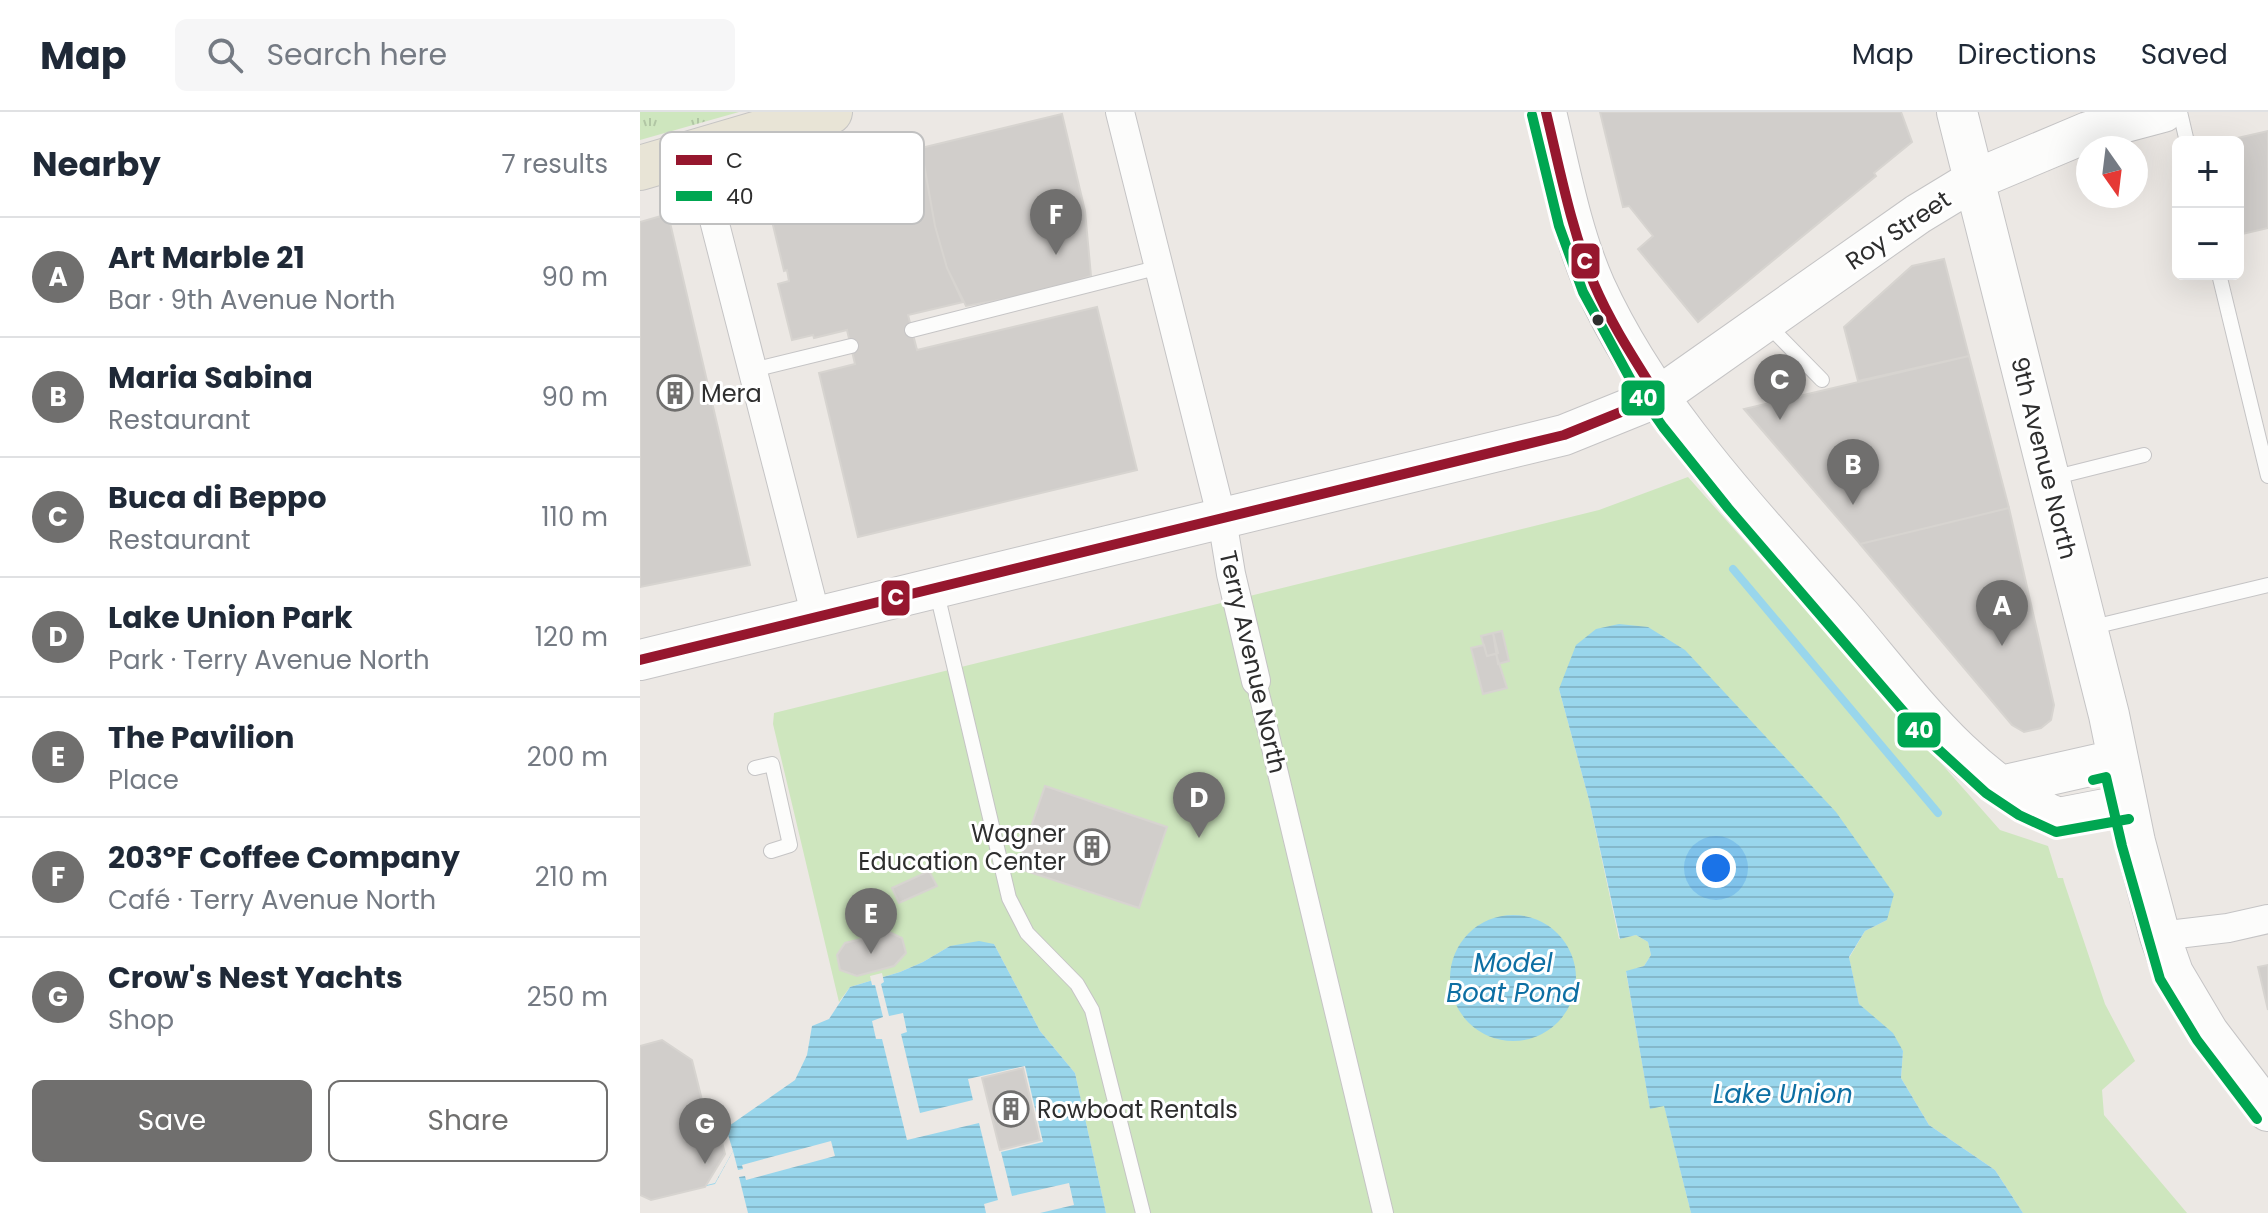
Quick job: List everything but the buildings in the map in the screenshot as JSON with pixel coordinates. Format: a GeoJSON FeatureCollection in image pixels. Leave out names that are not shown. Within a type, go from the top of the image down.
{"type":"FeatureCollection","features":[{"type":"Feature","properties":{"kind":"main road"},"geometry":{"type":"LineString","coordinates":[[759,132],[830,112]]}},
{"type":"Feature","properties":{"kind":"main road"},"geometry":{"type":"LineString","coordinates":[[1546,112],[1580,245],[1595,286],[1658,397],[1742,502],[1945,736],[2001,786],[2059,818],[2126,805]]}},
{"type":"Feature","properties":{"kind":"main road","name":"9th Avenue North"},"geometry":{"type":"LineString","coordinates":[[1957,112],[2109,715],[2126,805],[2160,936],[2173,973],[2208,1032],[2268,1111]]}},
{"type":"Feature","properties":{"kind":"main road","name":"Roy Street"},"geometry":{"type":"LineString","coordinates":[[640,660],[1564,435],[1658,397],[1918,214],[1974,180],[2088,132],[2163,112]]}},
{"type":"Feature","properties":{"kind":"main road"},"geometry":{"type":"LineString","coordinates":[[640,168],[660,162]]}},
{"type":"Feature","properties":{"kind":"main road"},"geometry":{"type":"LineString","coordinates":[[2001,786],[2116,760]]}},
{"type":"Feature","properties":{"kind":"street","name":"Terry Avenue North"},"geometry":{"type":"LineString","coordinates":[[1120,112],[1222,519],[1231,574],[1383,1213]]}},
{"type":"Feature","properties":{"kind":"street"},"geometry":{"type":"LineString","coordinates":[[715,224],[816,617]]}},
{"type":"Feature","properties":{"kind":"street"},"geometry":{"type":"LineString","coordinates":[[2160,936],[2228,928],[2268,919]]}},
{"type":"Feature","properties":{"kind":"lane"},"geometry":{"type":"LineString","coordinates":[[2180,112],[2186,136]]}},
{"type":"Feature","properties":{"kind":"lane"},"geometry":{"type":"LineString","coordinates":[[912,330],[1160,267]]}},
{"type":"Feature","properties":{"kind":"lane"},"geometry":{"type":"LineString","coordinates":[[2220,280],[2268,476]]}},
{"type":"Feature","properties":{"kind":"lane"},"geometry":{"type":"LineString","coordinates":[[1765,323],[1822,380]]}},
{"type":"Feature","properties":{"kind":"lane"},"geometry":{"type":"LineString","coordinates":[[753,370],[851,346]]}},
{"type":"Feature","properties":{"kind":"lane"},"geometry":{"type":"LineString","coordinates":[[2049,479],[2144,455]]}},
{"type":"Feature","properties":{"kind":"lane"},"geometry":{"type":"LineString","coordinates":[[2087,629],[2268,585]]}},
{"type":"Feature","properties":{"kind":"lane"},"geometry":{"type":"LineString","coordinates":[[935,588],[1009,898],[1027,933],[1077,984],[1092,1010],[1143,1213]]}},
{"type":"Feature","properties":{"kind":"lane"},"geometry":{"type":"LineString","coordinates":[[755,768],[772,764],[790,845],[771,851]]}},
{"type":"Feature","properties":{"kind":"green space"},"geometry":{"type":"Polygon","coordinates":[[[640,112],[739,112],[660,132],[640,140],[640,112]]]}},
{"type":"Feature","properties":{"kind":"green space"},"geometry":{"type":"Polygon","coordinates":[[[1688,477],[2000,830],[2048,846],[2058,878],[2063,878],[2105,1004],[2135,1061],[2102,1090],[2104,1115],[2187,1213],[2023,1213],[1995,1170],[1929,1125],[1901,1078],[1903,1051],[1859,1004],[1849,958],[1865,931],[1887,920],[1559,689],[1589,800],[1619,939],[1636,935],[1648,942],[1651,955],[1644,966],[1626,972],[1650,1108],[1664,1105],[1691,1213],[1106,1213],[1075,1073],[1040,1031],[994,944],[950,946],[900,972],[850,987],[839,1002],[773,724],[774,713],[1599,510],[1688,477]]]}},
{"type":"Feature","properties":{"kind":"water","name":"Lake Union"},"geometry":{"type":"Polygon","coordinates":[[[1619,624],[1648,627],[1685,650],[1836,812],[1894,894],[1887,920],[1865,931],[1849,957],[1859,1004],[1893,1033],[1903,1051],[1901,1078],[1929,1125],[1995,1170],[2023,1213],[1691,1213],[1664,1106],[1650,1109],[1626,971],[1644,966],[1651,955],[1648,942],[1636,935],[1620,939],[1589,800],[1559,689],[1576,645],[1596,629],[1619,624]]]}},
{"type":"Feature","properties":{"kind":"water","name":"Model Boat Pond"},"geometry":{"type":"Polygon","coordinates":[[[1513,915],[1537,920],[1558,933],[1571,954],[1576,978],[1571,1002],[1558,1023],[1537,1036],[1513,1041],[1489,1036],[1468,1023],[1455,1002],[1450,978],[1455,954],[1468,933],[1489,920],[1513,915]]]}},
{"type":"Feature","properties":{"kind":"water"},"geometry":{"type":"Polygon","coordinates":[[[979,941],[994,944],[1040,1031],[1075,1073],[1106,1213],[640,1213],[655,1198],[715,1183],[733,1151],[726,1128],[795,1080],[807,1055],[812,1026],[829,1019],[850,987],[900,972],[950,946],[979,941]]]}},
{"type":"Feature","properties":{"kind":"pier"},"geometry":{"type":"Polygon","coordinates":[[[882,973],[884,982],[881,984],[889,1016],[903,1013],[907,1032],[901,1034],[920,1113],[973,1100],[968,1079],[1025,1066],[1043,1142],[1001,1152],[1012,1196],[1069,1183],[1074,1205],[1040,1213],[986,1213],[984,1204],[998,1200],[979,1123],[907,1140],[882,1039],[876,1039],[872,1021],[883,1017],[870,976],[882,973]]]}},
{"type":"Feature","properties":{"kind":"pier"},"geometry":{"type":"Polygon","coordinates":[[[831,1141],[835,1156],[746,1180],[745,1176],[739,1177],[748,1213],[640,1213],[640,1194],[655,1198],[715,1184],[733,1151],[738,1170],[743,1169],[742,1165],[831,1141]]]}},
{"type":"Feature","properties":{"kind":"waterway"},"geometry":{"type":"LineString","coordinates":[[1733,569],[1938,813]]}},
{"type":"Feature","properties":{"kind":"transit line","name":"C"},"geometry":{"type":"LineString","coordinates":[[1546,112],[1572,221],[1594,284],[1616,328],[1658,397]]}},
{"type":"Feature","properties":{"kind":"transit line","name":"40"},"geometry":{"type":"LineString","coordinates":[[1532,115],[1559,226],[1583,292],[1633,384],[1728,508],[1928,740],[1986,793],[2019,815],[2056,832],[2129,819]]}},
{"type":"Feature","properties":{"kind":"transit line","name":"C"},"geometry":{"type":"LineString","coordinates":[[640,660],[1564,435],[1658,397]]}},
{"type":"Feature","properties":{"kind":"transit line","name":"40"},"geometry":{"type":"LineString","coordinates":[[2093,780],[2106,777],[2160,979],[2197,1040],[2257,1119]]}},
{"type":"Feature","properties":{"kind":"place","name":"203ºF Coffee Company"},"geometry":{"type":"Point","coordinates":[1056,255]}},
{"type":"Feature","properties":{"kind":"place","name":"Mera"},"geometry":{"type":"Point","coordinates":[675,393]}},
{"type":"Feature","properties":{"kind":"place","name":"Buca di Beppo"},"geometry":{"type":"Point","coordinates":[1780,420]}},
{"type":"Feature","properties":{"kind":"place","name":"Maria Sabina"},"geometry":{"type":"Point","coordinates":[1853,505]}},
{"type":"Feature","properties":{"kind":"place","name":"Art Marble 21"},"geometry":{"type":"Point","coordinates":[2002,646]}},
{"type":"Feature","properties":{"kind":"place","name":"Lake Union Park"},"geometry":{"type":"Point","coordinates":[1199,838]}},
{"type":"Feature","properties":{"kind":"place","name":"Wagner Education Center"},"geometry":{"type":"Point","coordinates":[1092,847]}},
{"type":"Feature","properties":{"kind":"place","name":"The Pavilion"},"geometry":{"type":"Point","coordinates":[871,954]}},
{"type":"Feature","properties":{"kind":"place","name":"Rowboat Rentals"},"geometry":{"type":"Point","coordinates":[1011,1109]}},
{"type":"Feature","properties":{"kind":"place","name":"Crow's Nest Yachts"},"geometry":{"type":"Point","coordinates":[705,1164]}}]}
